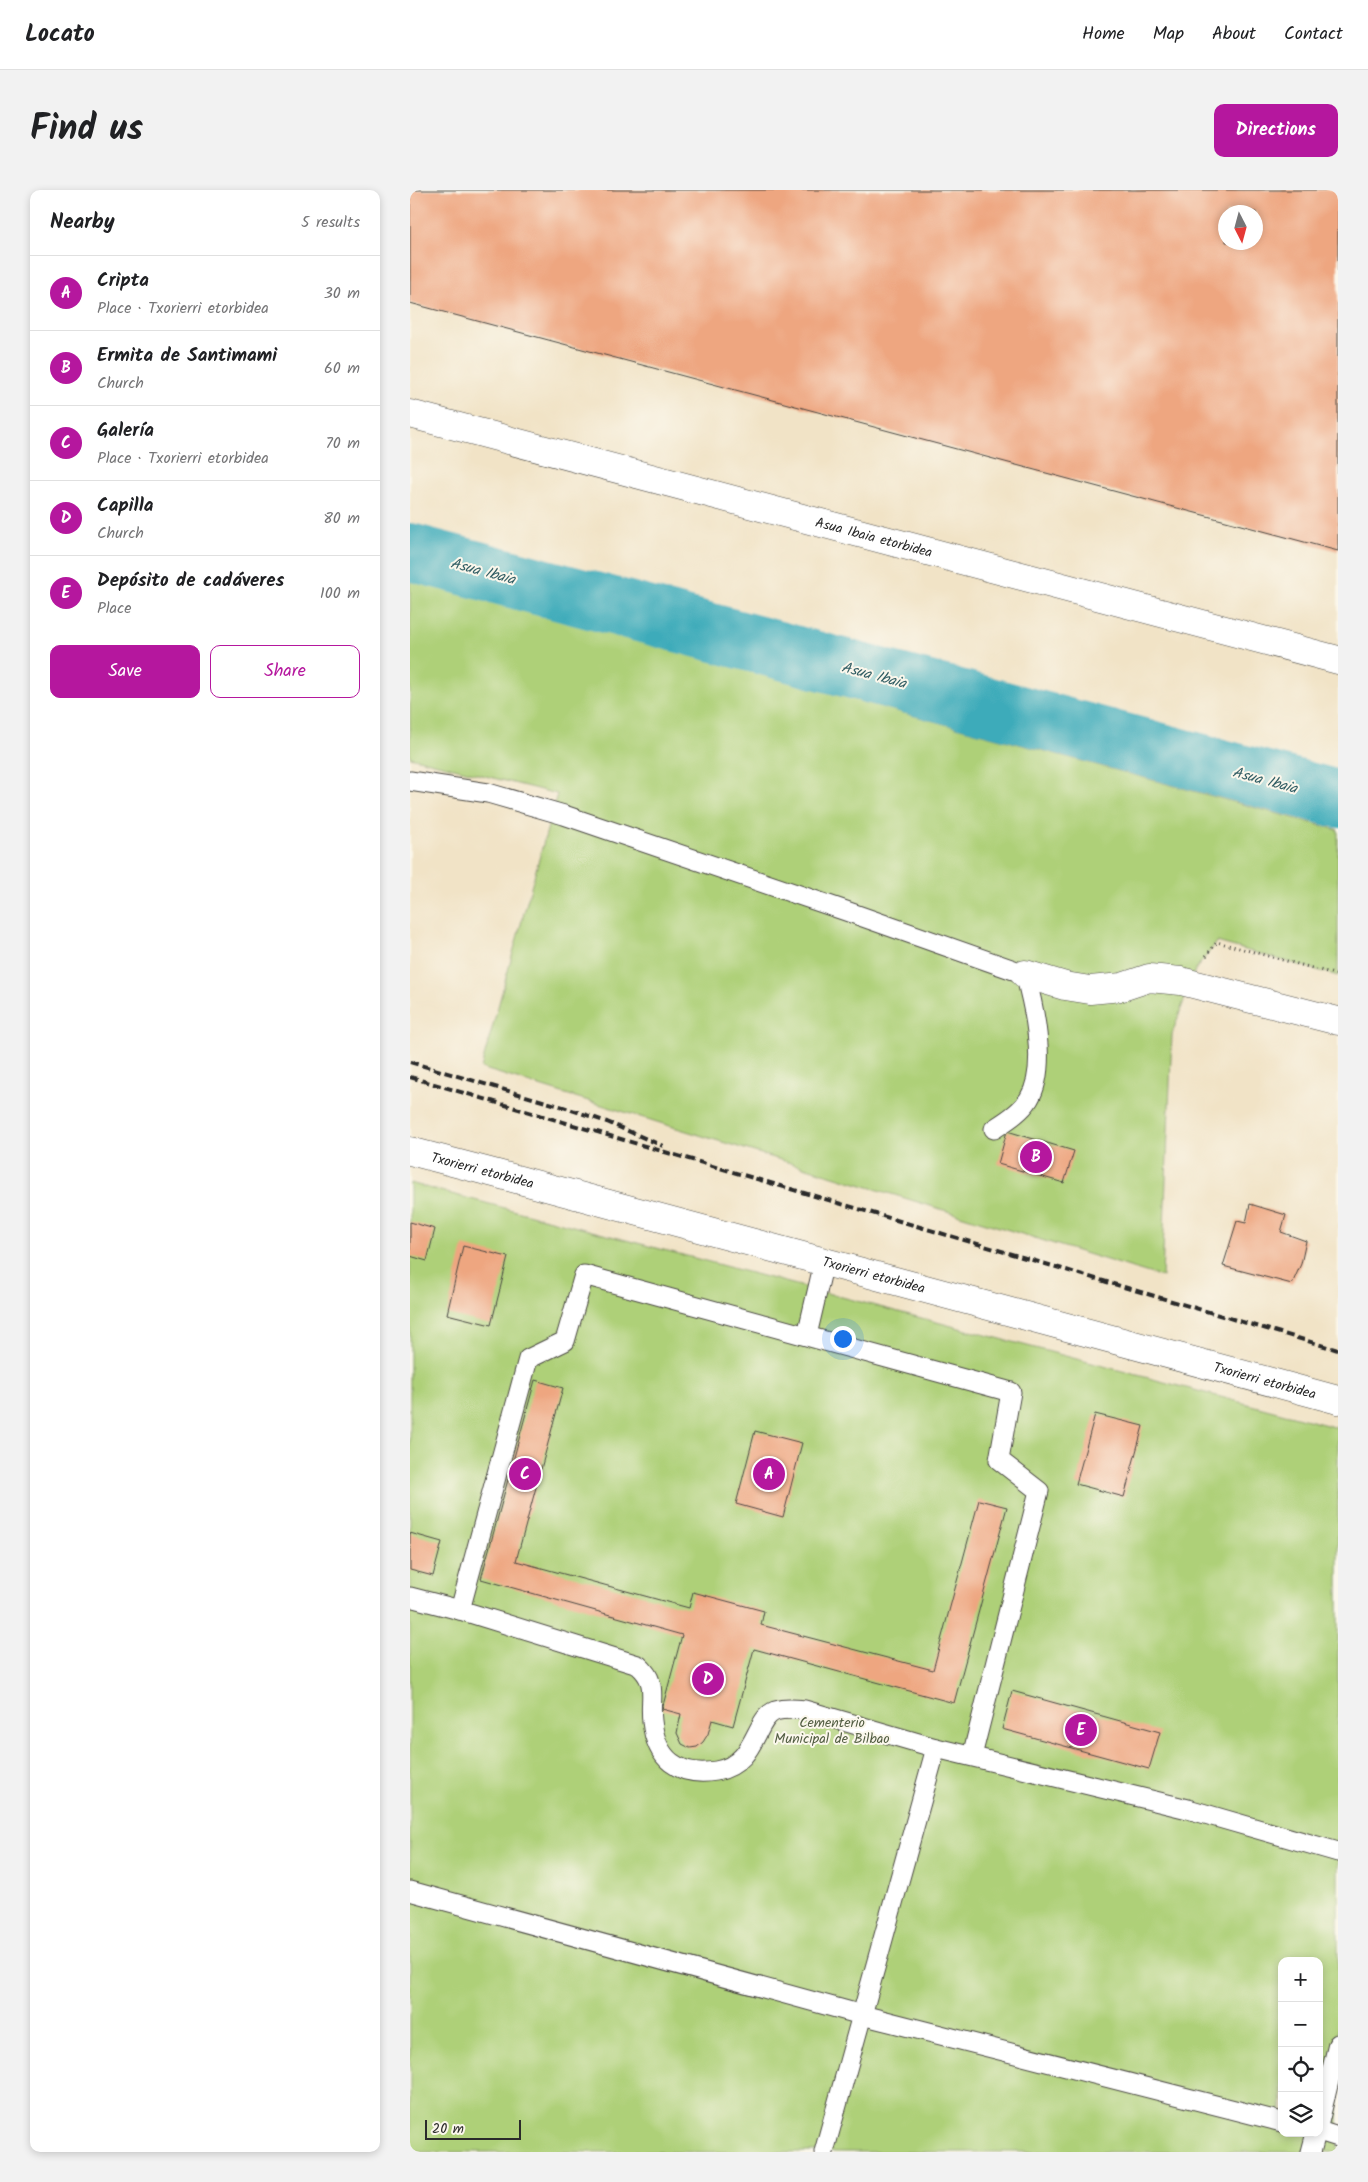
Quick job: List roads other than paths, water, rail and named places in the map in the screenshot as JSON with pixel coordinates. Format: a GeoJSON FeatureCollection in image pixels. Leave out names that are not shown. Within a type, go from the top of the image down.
{"type":"FeatureCollection","features":[{"type":"Feature","properties":{"kind":"street","name":"Asua Ibaia etorbidea"},"geometry":{"type":"LineString","coordinates":[[410,414],[1338,660]]}},
{"type":"Feature","properties":{"kind":"street"},"geometry":{"type":"LineString","coordinates":[[1025,974],[1065,986],[1090,990],[1122,987],[1149,978],[1181,981],[1338,1022]]}},
{"type":"Feature","properties":{"kind":"street","name":"Txorierri etorbidea"},"geometry":{"type":"LineString","coordinates":[[410,1150],[700,1226],[824,1262],[1338,1400]]}},
{"type":"Feature","properties":{"kind":"lane"},"geometry":{"type":"LineString","coordinates":[[410,781],[488,793],[564,814],[846,910],[1025,974],[1034,1004],[1038,1042],[1036,1081],[1029,1099],[1014,1116],[994,1129]]}},
{"type":"Feature","properties":{"kind":"lane"},"geometry":{"type":"LineString","coordinates":[[807,1335],[824,1262]]}},
{"type":"Feature","properties":{"kind":"lane"},"geometry":{"type":"LineString","coordinates":[[460,1610],[528,1359],[565,1340],[584,1275],[1011,1392],[999,1460],[1039,1491],[972,1756]]}},
{"type":"Feature","properties":{"kind":"lane"},"geometry":{"type":"LineString","coordinates":[[410,1597],[460,1610],[638,1665],[647,1673],[652,1685],[652,1721],[658,1744],[666,1759],[680,1769],[705,1773],[727,1769],[748,1752],[763,1722],[773,1712],[789,1708],[805,1710],[936,1748],[1188,1809],[1338,1852]]}},
{"type":"Feature","properties":{"kind":"lane"},"geometry":{"type":"LineString","coordinates":[[824,2152],[936,1748]]}},
{"type":"Feature","properties":{"kind":"lane"},"geometry":{"type":"LineString","coordinates":[[410,1891],[862,2015],[1278,2121]]}},
{"type":"Feature","properties":{"kind":"lane"},"geometry":{"type":"LineString","coordinates":[[1323,2106],[1338,2044]]}},
{"type":"Feature","properties":{"kind":"lane"},"geometry":{"type":"LineString","coordinates":[[1323,2133],[1338,2137]]}},
{"type":"Feature","properties":{"kind":"lane"},"geometry":{"type":"LineString","coordinates":[[1311,2152],[1316,2137]]}},
{"type":"Feature","properties":{"kind":"waterway","name":"Asua Ibaia"},"geometry":{"type":"LineString","coordinates":[[410,552],[1338,799]]}},
{"type":"Feature","properties":{"kind":"railway"},"geometry":{"type":"LineString","coordinates":[[410,1062],[563,1107],[607,1122],[663,1146]]}},
{"type":"Feature","properties":{"kind":"railway"},"geometry":{"type":"LineString","coordinates":[[410,1077],[1338,1350]]}},
{"type":"Feature","properties":{"kind":"place","name":"Ermita de Santimami"},"geometry":{"type":"Point","coordinates":[1036,1157]}},
{"type":"Feature","properties":{"kind":"place","name":"Galería"},"geometry":{"type":"Point","coordinates":[525,1474]}},
{"type":"Feature","properties":{"kind":"place","name":"Cripta"},"geometry":{"type":"Point","coordinates":[769,1474]}},
{"type":"Feature","properties":{"kind":"place","name":"Capilla"},"geometry":{"type":"Point","coordinates":[708,1679]}},
{"type":"Feature","properties":{"kind":"place","name":"Depósito de cadáveres"},"geometry":{"type":"Point","coordinates":[1081,1730]}},
{"type":"Feature","properties":{"kind":"park label","name":"Cementerio Municipal de Bilbao"},"geometry":{"type":"Point","coordinates":[832,1730]}}]}
